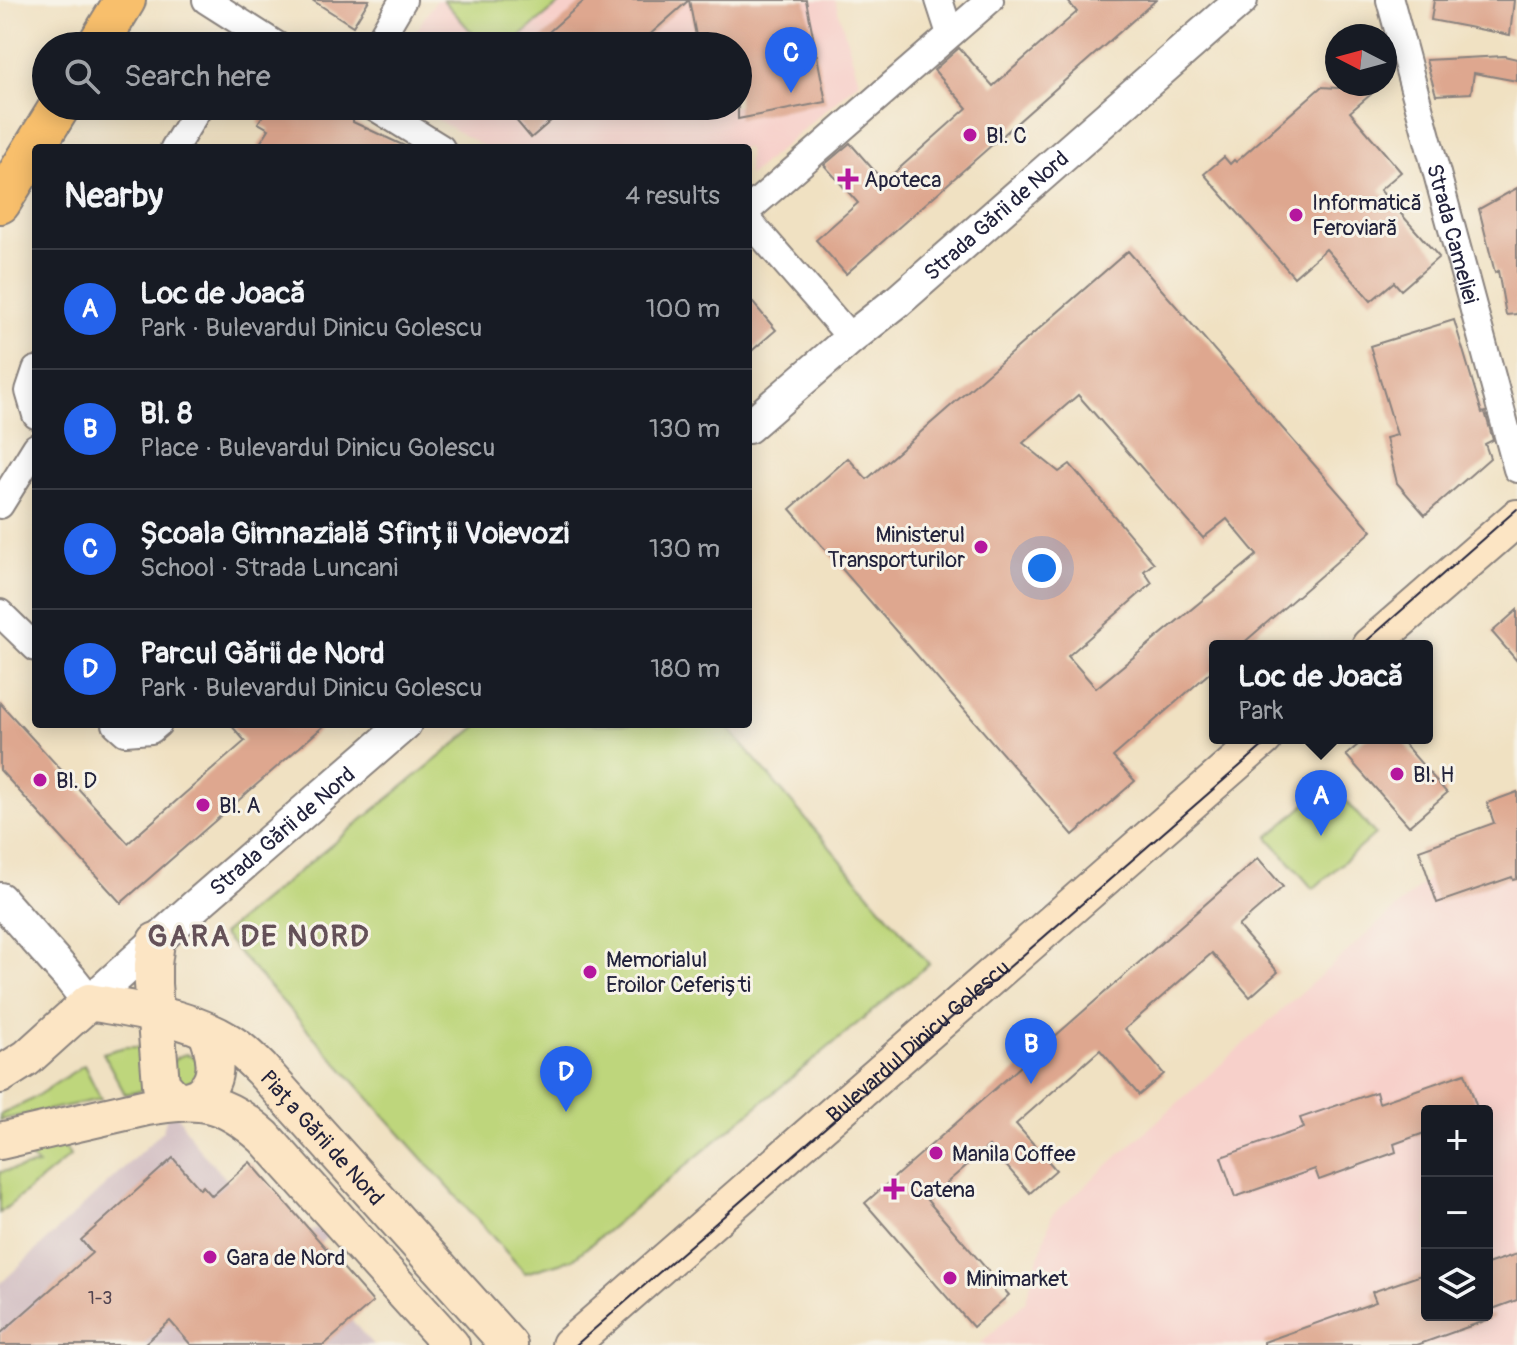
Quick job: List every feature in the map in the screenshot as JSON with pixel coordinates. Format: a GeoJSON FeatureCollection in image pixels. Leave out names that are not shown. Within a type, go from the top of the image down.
{"type":"FeatureCollection","features":[{"type":"Feature","properties":{"kind":"main road"},"geometry":{"type":"LineString","coordinates":[[106,32],[125,0]]}},
{"type":"Feature","properties":{"kind":"main road"},"geometry":{"type":"LineString","coordinates":[[36,144],[51,120]]}},
{"type":"Feature","properties":{"kind":"main road"},"geometry":{"type":"LineString","coordinates":[[0,203],[32,151]]}},
{"type":"Feature","properties":{"kind":"main road"},"geometry":{"type":"LineString","coordinates":[[1377,640],[1517,518]]}},
{"type":"Feature","properties":{"kind":"main road","name":"Bulevardul Dinicu Golescu"},"geometry":{"type":"LineString","coordinates":[[570,1345],[1257,744]]}},
{"type":"Feature","properties":{"kind":"main road"},"geometry":{"type":"LineString","coordinates":[[156,941],[153,965],[161,1084],[173,1097],[184,1101],[202,1094],[209,1086],[215,1061],[206,1031]]}},
{"type":"Feature","properties":{"kind":"main road"},"geometry":{"type":"LineString","coordinates":[[0,1075],[27,1058],[89,1002]]}},
{"type":"Feature","properties":{"kind":"main road","name":"Piața Gării de Nord"},"geometry":{"type":"LineString","coordinates":[[89,1002],[155,1015],[206,1031],[236,1047],[261,1069],[509,1345]]}},
{"type":"Feature","properties":{"kind":"main road","name":"Piața Gării de Nord"},"geometry":{"type":"LineString","coordinates":[[0,1141],[184,1101],[223,1107],[245,1120],[264,1137],[451,1345]]}},
{"type":"Feature","properties":{"kind":"street"},"geometry":{"type":"LineString","coordinates":[[206,0],[238,32]]}},
{"type":"Feature","properties":{"kind":"street"},"geometry":{"type":"LineString","coordinates":[[384,32],[403,0]]}},
{"type":"Feature","properties":{"kind":"street"},"geometry":{"type":"LineString","coordinates":[[939,0],[950,34]]}},
{"type":"Feature","properties":{"kind":"street"},"geometry":{"type":"LineString","coordinates":[[752,207],[990,0]]}},
{"type":"Feature","properties":{"kind":"street","name":"Strada Cameliei"},"geometry":{"type":"LineString","coordinates":[[1390,0],[1517,469]]}},
{"type":"Feature","properties":{"kind":"street","name":"Strada Gării de Nord"},"geometry":{"type":"LineString","coordinates":[[752,424],[898,301],[1222,6]]}},
{"type":"Feature","properties":{"kind":"street"},"geometry":{"type":"LineString","coordinates":[[176,144],[191,120]]}},
{"type":"Feature","properties":{"kind":"street"},"geometry":{"type":"LineString","coordinates":[[396,120],[435,144]]}},
{"type":"Feature","properties":{"kind":"street"},"geometry":{"type":"LineString","coordinates":[[752,225],[851,338]]}},
{"type":"Feature","properties":{"kind":"street"},"geometry":{"type":"LineString","coordinates":[[32,382],[29,391],[32,401]]}},
{"type":"Feature","properties":{"kind":"street"},"geometry":{"type":"LineString","coordinates":[[0,505],[32,453]]}},
{"type":"Feature","properties":{"kind":"street"},"geometry":{"type":"LineString","coordinates":[[0,613],[32,644]]}},
{"type":"Feature","properties":{"kind":"street"},"geometry":{"type":"LineString","coordinates":[[120,728],[125,732],[153,728]]}},
{"type":"Feature","properties":{"kind":"street","name":"Strada Gării de Nord"},"geometry":{"type":"LineString","coordinates":[[89,1002],[400,728]]}},
{"type":"Feature","properties":{"kind":"street"},"geometry":{"type":"LineString","coordinates":[[0,899],[89,1002]]}},
{"type":"Feature","properties":{"kind":"shaded area"},"geometry":{"type":"Polygon","coordinates":[[[436,0],[835,0],[859,81],[752,174],[752,144],[479,144],[438,120],[752,120],[752,32],[415,32],[436,0]]]}},
{"type":"Feature","properties":{"kind":"shaded area"},"geometry":{"type":"Polygon","coordinates":[[[1517,800],[1517,1345],[979,1345],[1025,1302],[1052,1215],[1517,800]]]}},
{"type":"Feature","properties":{"kind":"shaded area","name":"Gara de Nord"},"geometry":{"type":"Polygon","coordinates":[[[170,1103],[197,1147],[281,1239],[340,1222],[302,1264],[373,1345],[0,1345],[0,1284],[163,1131],[170,1103]]]}},
{"type":"Feature","properties":{"kind":"green space"},"geometry":{"type":"Polygon","coordinates":[[[443,0],[564,0],[526,32],[472,32],[443,0]]]}},
{"type":"Feature","properties":{"kind":"green space"},"geometry":{"type":"Polygon","coordinates":[[[475,728],[728,728],[929,964],[573,1259],[525,1273],[222,934],[475,728]]]}},
{"type":"Feature","properties":{"kind":"green space"},"geometry":{"type":"Polygon","coordinates":[[[1330,783],[1375,834],[1313,889],[1268,837],[1330,783]]]}},
{"type":"Feature","properties":{"kind":"green space"},"geometry":{"type":"Polygon","coordinates":[[[125,1047],[140,1047],[149,1089],[125,1094],[103,1053],[125,1047]]]}},
{"type":"Feature","properties":{"kind":"green space"},"geometry":{"type":"Polygon","coordinates":[[[186,1054],[197,1061],[197,1079],[180,1084],[171,1064],[177,1057],[186,1054]]]}},
{"type":"Feature","properties":{"kind":"green space"},"geometry":{"type":"Polygon","coordinates":[[[84,1065],[101,1099],[0,1120],[0,1115],[29,1101],[84,1065]]]}},
{"type":"Feature","properties":{"kind":"green space"},"geometry":{"type":"Polygon","coordinates":[[[62,1142],[70,1156],[0,1213],[0,1172],[38,1165],[24,1150],[62,1142]]]}},
{"type":"Feature","properties":{"kind":"building"},"geometry":{"type":"Polygon","coordinates":[[[312,0],[369,0],[353,26],[312,0]]]}},
{"type":"Feature","properties":{"kind":"building"},"geometry":{"type":"Polygon","coordinates":[[[585,0],[689,0],[653,32],[549,32],[585,0]]]}},
{"type":"Feature","properties":{"kind":"building"},"geometry":{"type":"Polygon","coordinates":[[[689,0],[806,0],[826,102],[752,116],[752,32],[695,32],[689,0]]]}},
{"type":"Feature","properties":{"kind":"building","name":"Bl. C"},"geometry":{"type":"Polygon","coordinates":[[[1067,0],[1156,0],[846,274],[816,240],[858,203],[824,165],[850,143],[884,182],[967,108],[934,70],[959,48],[993,86],[1077,12],[1067,0]]]}},
{"type":"Feature","properties":{"kind":"building"},"geometry":{"type":"Polygon","coordinates":[[[1434,0],[1514,0],[1510,35],[1431,20],[1434,0]]]}},
{"type":"Feature","properties":{"kind":"building"},"geometry":{"type":"Polygon","coordinates":[[[1504,56],[1517,59],[1517,81],[1474,73],[1471,93],[1436,95],[1426,60],[1504,56]]]}},
{"type":"Feature","properties":{"kind":"building","name":"Informatică Feroviară"},"geometry":{"type":"Polygon","coordinates":[[[1321,87],[1325,87],[1325,96],[1369,96],[1350,112],[1401,172],[1380,190],[1439,257],[1401,290],[1394,282],[1371,301],[1326,249],[1294,277],[1204,174],[1224,157],[1230,164],[1234,160],[1236,162],[1321,87]]]}},
{"type":"Feature","properties":{"kind":"building"},"geometry":{"type":"Polygon","coordinates":[[[260,120],[353,120],[400,144],[260,144],[269,129],[258,123],[260,120]]]}},
{"type":"Feature","properties":{"kind":"building"},"geometry":{"type":"Polygon","coordinates":[[[516,120],[552,120],[531,138],[516,120]]]}},
{"type":"Feature","properties":{"kind":"building"},"geometry":{"type":"Polygon","coordinates":[[[1517,188],[1517,314],[1506,315],[1498,271],[1495,273],[1479,209],[1517,188]]]}},
{"type":"Feature","properties":{"kind":"building","name":"Ministerul Transporturilor"},"geometry":{"type":"Polygon","coordinates":[[[1128,251],[1372,531],[1247,640],[1209,640],[1209,673],[1113,757],[1135,781],[1073,835],[790,509],[848,458],[867,479],[1128,251]],[[1078,395],[1023,443],[1059,472],[1070,464],[1154,563],[1144,571],[1152,583],[1068,656],[1096,688],[1257,555],[1227,519],[1203,538],[1078,395]]]}},
{"type":"Feature","properties":{"kind":"building"},"geometry":{"type":"Polygon","coordinates":[[[752,302],[776,330],[752,351],[752,302]]]}},
{"type":"Feature","properties":{"kind":"building"},"geometry":{"type":"Polygon","coordinates":[[[1454,320],[1493,440],[1485,444],[1490,458],[1425,515],[1397,483],[1386,438],[1397,435],[1370,346],[1454,320]]]}},
{"type":"Feature","properties":{"kind":"building"},"geometry":{"type":"Polygon","coordinates":[[[1517,610],[1517,661],[1492,632],[1517,610]]]}},
{"type":"Feature","properties":{"kind":"building"},"geometry":{"type":"Polygon","coordinates":[[[0,703],[128,843],[245,741],[234,728],[321,728],[121,903],[0,770],[0,703]]]}},
{"type":"Feature","properties":{"kind":"building","name":"Bl. H"},"geometry":{"type":"Polygon","coordinates":[[[1359,744],[1404,744],[1447,793],[1409,826],[1346,755],[1359,744]]]}},
{"type":"Feature","properties":{"kind":"building"},"geometry":{"type":"Polygon","coordinates":[[[1517,792],[1517,879],[1513,880],[1512,877],[1437,903],[1419,850],[1494,823],[1487,803],[1517,792]]]}},
{"type":"Feature","properties":{"kind":"building"},"geometry":{"type":"Polygon","coordinates":[[[1258,858],[1283,887],[1238,926],[1278,972],[1250,997],[1212,953],[1125,1029],[1164,1074],[1139,1095],[1100,1050],[1016,1124],[1056,1170],[1030,1193],[989,1146],[927,1200],[1009,1295],[973,1327],[865,1203],[1258,858]]]}},
{"type":"Feature","properties":{"kind":"building"},"geometry":{"type":"Polygon","coordinates":[[[1465,1073],[1476,1105],[1421,1105],[1421,1134],[1394,1144],[1396,1152],[1319,1180],[1315,1169],[1235,1197],[1221,1157],[1304,1128],[1300,1118],[1376,1092],[1379,1103],[1465,1073]]]}},
{"type":"Feature","properties":{"kind":"building","name":"Gara de Nord"},"geometry":{"type":"Polygon","coordinates":[[[173,1158],[200,1189],[203,1186],[212,1196],[250,1162],[373,1302],[324,1345],[191,1345],[170,1321],[143,1345],[0,1345],[0,1334],[92,1253],[81,1240],[173,1158]]]}},
{"type":"Feature","properties":{"kind":"building"},"geometry":{"type":"Polygon","coordinates":[[[1517,1254],[1517,1300],[1493,1309],[1493,1262],[1517,1254]]]}},
{"type":"Feature","properties":{"kind":"building"},"geometry":{"type":"Polygon","coordinates":[[[1421,1275],[1421,1321],[1485,1321],[1417,1345],[1264,1345],[1264,1342],[1376,1302],[1372,1292],[1421,1275]]]}},
{"type":"Feature","properties":{"kind":"tram line"},"geometry":{"type":"LineString","coordinates":[[1368,640],[1517,509]]}},
{"type":"Feature","properties":{"kind":"tram line"},"geometry":{"type":"LineString","coordinates":[[576,1345],[1265,744]]}},
{"type":"Feature","properties":{"kind":"place","name":"Școala Gimnazială Sfinții Voievozi"},"geometry":{"type":"Point","coordinates":[791,93]}},
{"type":"Feature","properties":{"kind":"place","name":"Bl. C"},"geometry":{"type":"Point","coordinates":[970,135]}},
{"type":"Feature","properties":{"kind":"place","name":"Apoteca"},"geometry":{"type":"Point","coordinates":[848,179]}},
{"type":"Feature","properties":{"kind":"place","name":"Informatică Feroviară"},"geometry":{"type":"Point","coordinates":[1296,215]}},
{"type":"Feature","properties":{"kind":"place","name":"Ministerul Transporturilor"},"geometry":{"type":"Point","coordinates":[981,547]}},
{"type":"Feature","properties":{"kind":"place","name":"Bl. H"},"geometry":{"type":"Point","coordinates":[1397,774]}},
{"type":"Feature","properties":{"kind":"place","name":"Bl. D"},"geometry":{"type":"Point","coordinates":[40,780]}},
{"type":"Feature","properties":{"kind":"place","name":"Bl. A"},"geometry":{"type":"Point","coordinates":[203,805]}},
{"type":"Feature","properties":{"kind":"place","name":"Loc de Joacă"},"geometry":{"type":"Point","coordinates":[1321,836]}},
{"type":"Feature","properties":{"kind":"place","name":"Memorialul Eroilor Ceferiști"},"geometry":{"type":"Point","coordinates":[590,972]}},
{"type":"Feature","properties":{"kind":"place","name":"Bl. 8"},"geometry":{"type":"Point","coordinates":[1031,1084]}},
{"type":"Feature","properties":{"kind":"place","name":"Parcul Gării de Nord"},"geometry":{"type":"Point","coordinates":[566,1112]}},
{"type":"Feature","properties":{"kind":"place","name":"Manila Coffee"},"geometry":{"type":"Point","coordinates":[936,1153]}},
{"type":"Feature","properties":{"kind":"place","name":"Catena"},"geometry":{"type":"Point","coordinates":[894,1189]}},
{"type":"Feature","properties":{"kind":"place","name":"Gara de Nord"},"geometry":{"type":"Point","coordinates":[210,1257]}},
{"type":"Feature","properties":{"kind":"place","name":"Minimarket"},"geometry":{"type":"Point","coordinates":[950,1278]}},
{"type":"Feature","properties":{"kind":"district","name":"GARA DE NORD"},"geometry":{"type":"Point","coordinates":[259,936]}}]}
